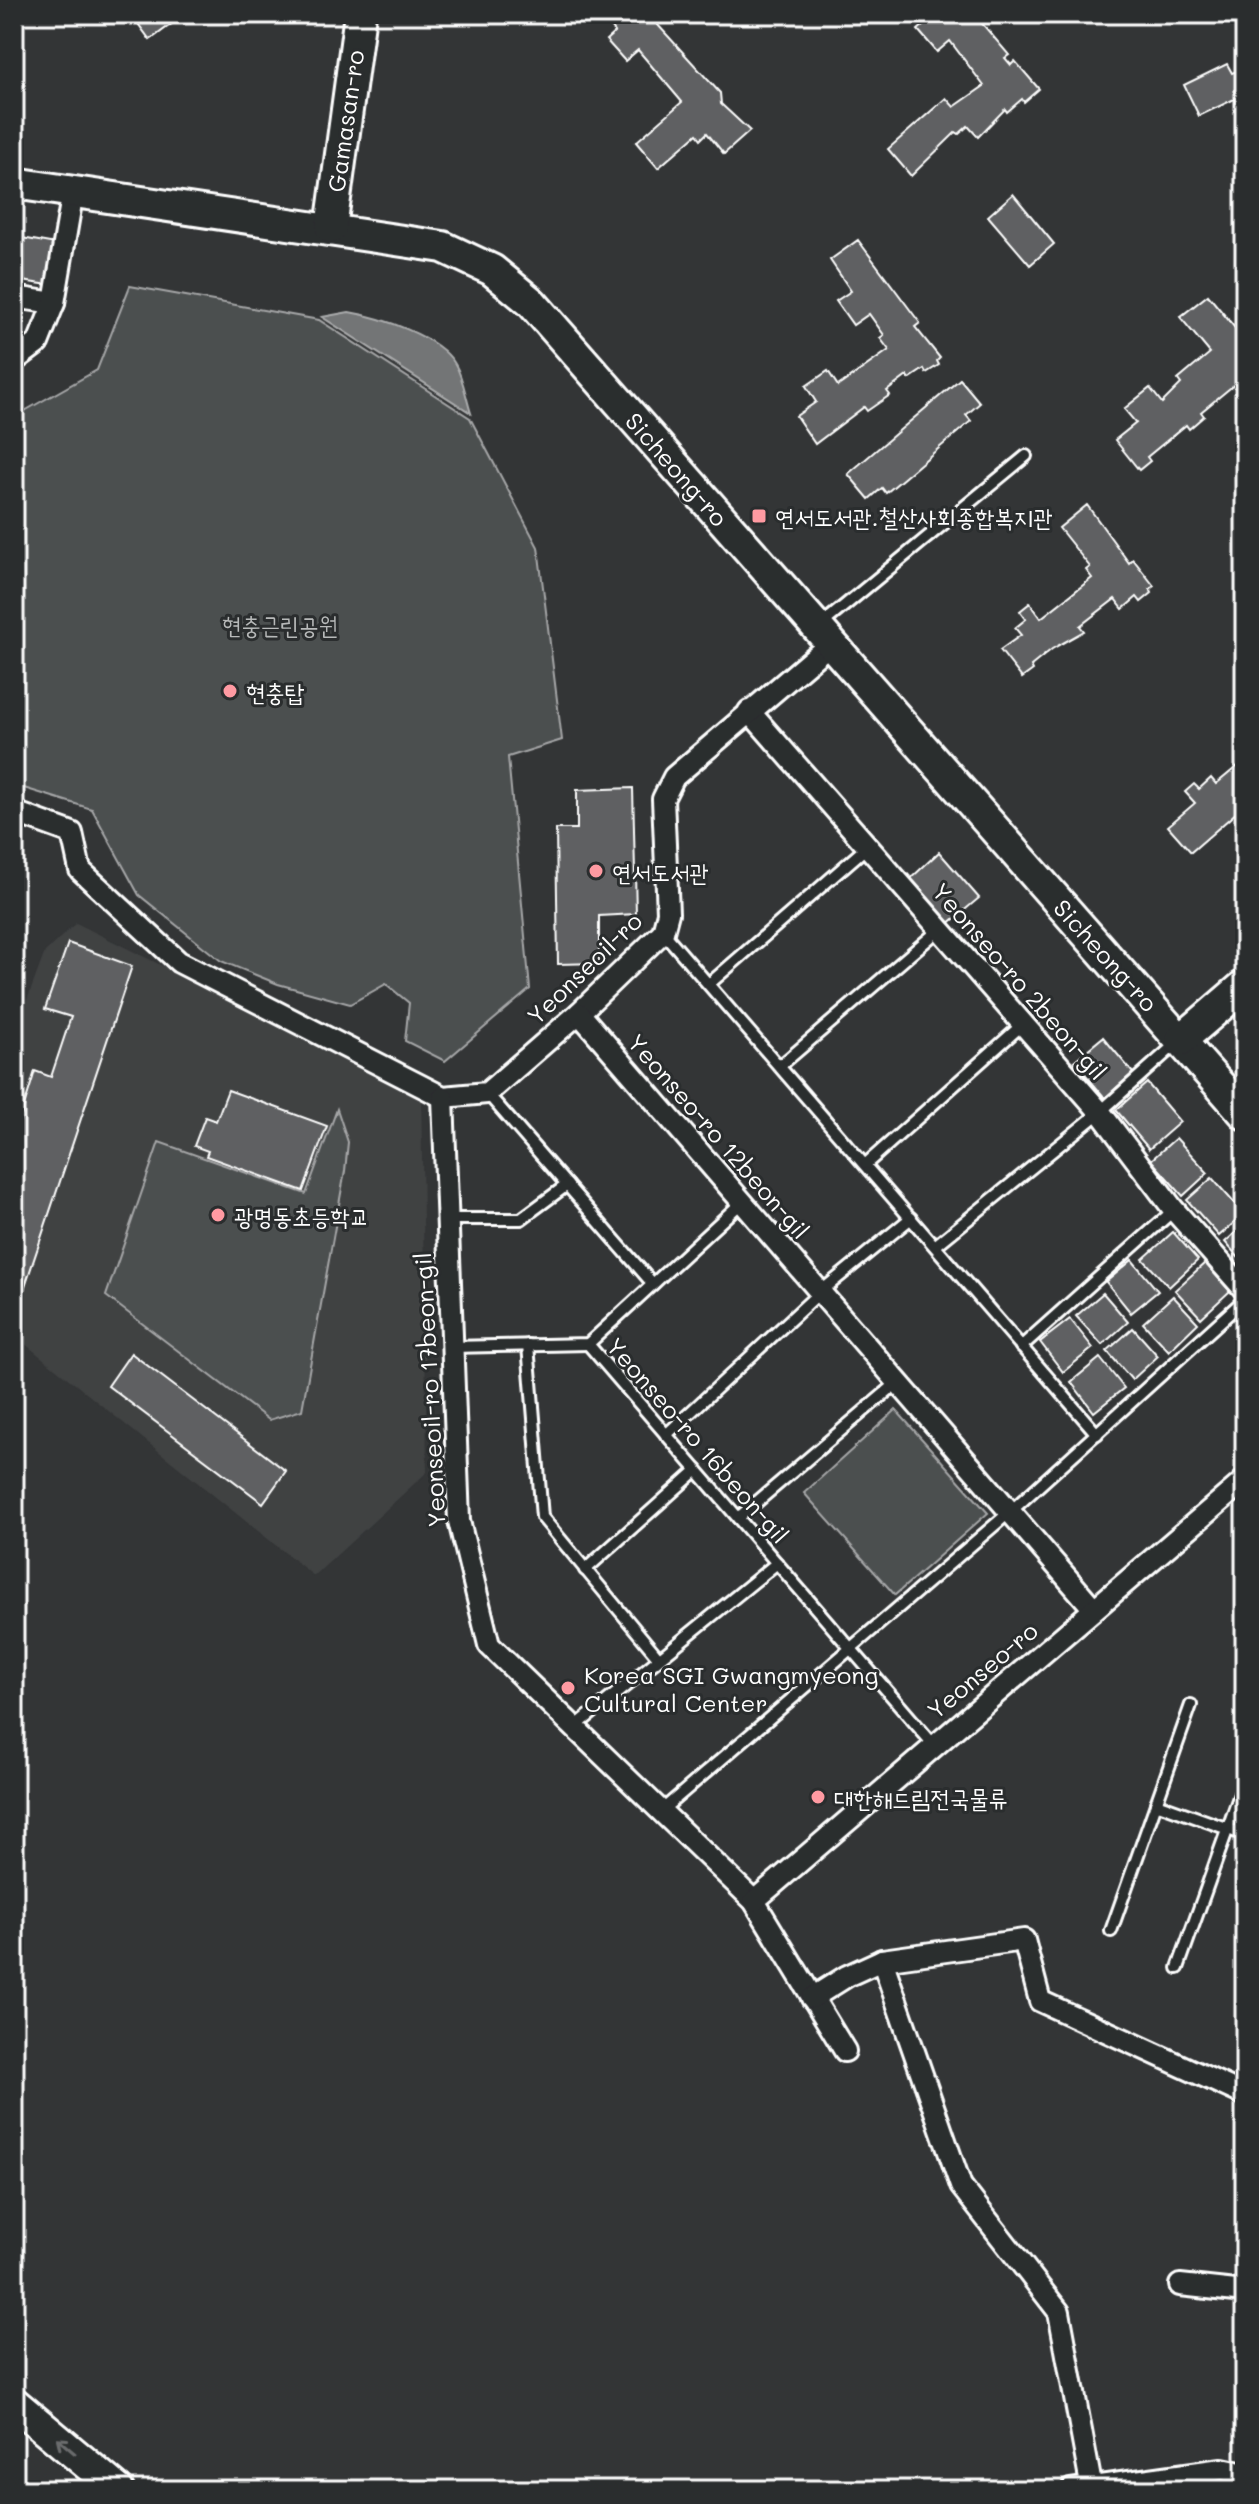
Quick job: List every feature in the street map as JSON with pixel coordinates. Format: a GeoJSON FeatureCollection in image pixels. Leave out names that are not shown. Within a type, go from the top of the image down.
{"type":"FeatureCollection","features":[{"type":"Feature","properties":{"kind":"main road","name":"Gamasan-ro"},"geometry":{"type":"LineString","coordinates":[[331,228],[360,14]]}},
{"type":"Feature","properties":{"kind":"main road","name":"Sicheong-ro"},"geometry":{"type":"LineString","coordinates":[[14,183],[443,247],[492,270],[532,303],[1245,1114]]}},
{"type":"Feature","properties":{"kind":"main road"},"geometry":{"type":"LineString","coordinates":[[1181,1040],[1245,985]]}},
{"type":"Feature","properties":{"kind":"main road"},"geometry":{"type":"LineString","coordinates":[[14,2403],[118,2490]]}},
{"type":"Feature","properties":{"kind":"street"},"geometry":{"type":"LineString","coordinates":[[14,361],[38,343],[54,303],[73,191]]}},
{"type":"Feature","properties":{"kind":"street"},"geometry":{"type":"LineString","coordinates":[[14,297],[54,303]]}},
{"type":"Feature","properties":{"kind":"street","name":"Yeonseoil-ro"},"geometry":{"type":"LineString","coordinates":[[487,1093],[579,1013],[663,932],[668,913],[663,799],[674,777],[749,711],[823,636]]}},
{"type":"Feature","properties":{"kind":"street","name":"Yeonseo-ro 2beon-gil"},"geometry":{"type":"LineString","coordinates":[[749,711],[1100,1112],[1174,1210],[1245,1290]]}},
{"type":"Feature","properties":{"kind":"street"},"geometry":{"type":"LineString","coordinates":[[14,812],[72,833],[80,870],[179,962],[443,1097],[487,1093]]}},
{"type":"Feature","properties":{"kind":"street","name":"Yeonseo-ro 12beon-gil"},"geometry":{"type":"LineString","coordinates":[[579,1013],[1094,1609]]}},
{"type":"Feature","properties":{"kind":"street","name":"Yeonseoil-ro 17beon-gil"},"geometry":{"type":"LineString","coordinates":[[443,1097],[459,1521],[489,1645],[754,1901],[845,2051]]}},
{"type":"Feature","properties":{"kind":"street","name":"Yeonseo-ro"},"geometry":{"type":"LineString","coordinates":[[754,1901],[933,1744],[1245,1480]]}},
{"type":"Feature","properties":{"kind":"street"},"geometry":{"type":"LineString","coordinates":[[812,1998],[847,1976],[882,1960],[1024,1940],[1040,2001],[1245,2095]]}},
{"type":"Feature","properties":{"kind":"street"},"geometry":{"type":"LineString","coordinates":[[882,1960],[961,2186],[1059,2312],[1085,2489],[1222,2469],[1245,2474]]}},
{"type":"Feature","properties":{"kind":"street"},"geometry":{"type":"LineString","coordinates":[[1180,2285],[1245,2292]]}},
{"type":"Feature","properties":{"kind":"lane"},"geometry":{"type":"LineString","coordinates":[[823,636],[1026,456]]}},
{"type":"Feature","properties":{"kind":"lane"},"geometry":{"type":"LineString","coordinates":[[709,984],[868,846]]}},
{"type":"Feature","properties":{"kind":"lane"},"geometry":{"type":"LineString","coordinates":[[780,1066],[940,929]]}},
{"type":"Feature","properties":{"kind":"lane"},"geometry":{"type":"LineString","coordinates":[[663,932],[1097,1434]]}},
{"type":"Feature","properties":{"kind":"lane"},"geometry":{"type":"LineString","coordinates":[[866,1164],[1023,1024]]}},
{"type":"Feature","properties":{"kind":"lane"},"geometry":{"type":"LineString","coordinates":[[935,1246],[1100,1112],[1181,1040]]}},
{"type":"Feature","properties":{"kind":"lane"},"geometry":{"type":"LineString","coordinates":[[487,1093],[653,1284]]}},
{"type":"Feature","properties":{"kind":"lane"},"geometry":{"type":"LineString","coordinates":[[446,1219],[521,1219],[567,1185]]}},
{"type":"Feature","properties":{"kind":"lane","name":"Yeonseo-ro 16beon-gil"},"geometry":{"type":"LineString","coordinates":[[451,1347],[588,1344],[742,1202]]}},
{"type":"Feature","properties":{"kind":"lane"},"geometry":{"type":"LineString","coordinates":[[1021,1347],[1174,1210]]}},
{"type":"Feature","properties":{"kind":"lane"},"geometry":{"type":"LineString","coordinates":[[666,1435],[819,1293],[911,1218]]}},
{"type":"Feature","properties":{"kind":"lane"},"geometry":{"type":"LineString","coordinates":[[661,1811],[1011,1511],[1245,1299]]}},
{"type":"Feature","properties":{"kind":"lane","name":"Yeonseo-ro 16beon-gil"},"geometry":{"type":"LineString","coordinates":[[588,1344],[933,1744]]}},
{"type":"Feature","properties":{"kind":"lane"},"geometry":{"type":"LineString","coordinates":[[528,1345],[542,1517],[658,1657]]}},
{"type":"Feature","properties":{"kind":"lane"},"geometry":{"type":"LineString","coordinates":[[738,1518],[897,1383]]}},
{"type":"Feature","properties":{"kind":"lane"},"geometry":{"type":"LineString","coordinates":[[585,1570],[697,1470]]}},
{"type":"Feature","properties":{"kind":"lane","name":"Yeonseo-ro 16beon-gil"},"geometry":{"type":"LineString","coordinates":[[575,1727],[777,1563]]}},
{"type":"Feature","properties":{"kind":"lane"},"geometry":{"type":"LineString","coordinates":[[1111,1931],[1191,1705]]}},
{"type":"Feature","properties":{"kind":"lane"},"geometry":{"type":"LineString","coordinates":[[1178,1968],[1245,1780]]}},
{"type":"Feature","properties":{"kind":"lane"},"geometry":{"type":"LineString","coordinates":[[1156,1803],[1245,1835]]}},
{"type":"Feature","properties":{"kind":"shaded area"},"geometry":{"type":"Polygon","coordinates":[[[349,312],[407,329],[447,354],[460,375],[471,413],[322,317],[349,312]]]}},
{"type":"Feature","properties":{"kind":"shaded area","name":"광명동초등학교"},"geometry":{"type":"Polygon","coordinates":[[[76,923],[421,1094],[427,1472],[314,1576],[14,1335],[14,1035],[45,952],[76,923]]]}},
{"type":"Feature","properties":{"kind":"green space","name":"현충근린공원"},"geometry":{"type":"Polygon","coordinates":[[[130,286],[319,320],[470,418],[538,547],[562,740],[508,757],[530,989],[445,1061],[405,1041],[409,1003],[386,984],[350,1004],[278,984],[221,961],[139,895],[92,809],[14,785],[14,417],[97,370],[130,286]]]}},
{"type":"Feature","properties":{"kind":"green space"},"geometry":{"type":"Polygon","coordinates":[[[337,1109],[348,1142],[345,1171],[302,1410],[269,1420],[106,1296],[159,1142],[306,1194],[337,1109]]]}},
{"type":"Feature","properties":{"kind":"green space"},"geometry":{"type":"Polygon","coordinates":[[[896,1410],[988,1513],[895,1595],[804,1493],[896,1410]]]}},
{"type":"Feature","properties":{"kind":"building"},"geometry":{"type":"Polygon","coordinates":[[[131,14],[185,14],[150,40],[131,14]]]}},
{"type":"Feature","properties":{"kind":"building"},"geometry":{"type":"Polygon","coordinates":[[[615,14],[654,14],[660,21],[657,24],[720,93],[721,104],[750,131],[724,154],[707,133],[701,139],[697,134],[658,168],[636,142],[682,102],[638,50],[625,61],[606,40],[615,32],[608,23],[615,14]]]}},
{"type":"Feature","properties":{"kind":"building"},"geometry":{"type":"Polygon","coordinates":[[[927,14],[974,14],[1009,55],[1005,58],[1011,65],[1015,61],[1039,89],[1007,112],[1005,109],[978,137],[968,126],[959,134],[956,132],[911,176],[888,149],[946,98],[954,107],[984,86],[950,41],[937,52],[918,30],[931,19],[927,14]]]}},
{"type":"Feature","properties":{"kind":"building"},"geometry":{"type":"Polygon","coordinates":[[[1227,64],[1232,73],[1245,68],[1245,94],[1199,116],[1184,85],[1227,64]]]}},
{"type":"Feature","properties":{"kind":"building"},"geometry":{"type":"Polygon","coordinates":[[[1013,194],[1054,244],[1030,265],[988,216],[1013,194]]]}},
{"type":"Feature","properties":{"kind":"building"},"geometry":{"type":"Polygon","coordinates":[[[16,237],[56,244],[50,285],[14,280],[16,237]]]}},
{"type":"Feature","properties":{"kind":"building"},"geometry":{"type":"Polygon","coordinates":[[[858,240],[920,323],[915,327],[940,358],[937,361],[939,365],[926,373],[924,369],[909,379],[907,376],[887,391],[890,395],[867,411],[864,407],[815,444],[796,416],[816,402],[806,386],[828,371],[838,386],[889,350],[880,338],[884,335],[869,314],[853,325],[836,301],[851,291],[830,260],[858,240]]]}},
{"type":"Feature","properties":{"kind":"building"},"geometry":{"type":"Polygon","coordinates":[[[1208,295],[1235,328],[1239,325],[1245,332],[1245,382],[1241,379],[1201,412],[1204,416],[1189,429],[1186,425],[1147,457],[1150,461],[1139,470],[1115,440],[1136,423],[1124,409],[1150,388],[1162,403],[1181,384],[1178,380],[1210,353],[1180,317],[1208,295]]]}},
{"type":"Feature","properties":{"kind":"building"},"geometry":{"type":"Polygon","coordinates":[[[960,379],[980,403],[966,415],[971,421],[886,493],[882,488],[869,499],[848,474],[960,379]]]}},
{"type":"Feature","properties":{"kind":"building"},"geometry":{"type":"Polygon","coordinates":[[[1087,505],[1129,563],[1133,559],[1154,586],[1150,589],[1152,593],[1141,602],[1137,597],[1123,609],[1115,599],[1080,626],[1084,631],[1052,649],[1022,678],[1000,650],[1021,635],[1015,628],[1026,619],[1020,611],[1030,603],[1041,618],[1092,578],[1086,570],[1090,567],[1059,528],[1087,505]]]}},
{"type":"Feature","properties":{"kind":"building"},"geometry":{"type":"Polygon","coordinates":[[[1245,760],[1245,805],[1191,852],[1168,826],[1195,803],[1185,792],[1194,784],[1199,789],[1211,778],[1216,784],[1245,760]]]}},
{"type":"Feature","properties":{"kind":"building","name":"연서도서관"},"geometry":{"type":"Polygon","coordinates":[[[633,788],[636,914],[599,916],[599,963],[558,964],[556,829],[577,829],[577,790],[633,788]]]}},
{"type":"Feature","properties":{"kind":"building"},"geometry":{"type":"Polygon","coordinates":[[[939,852],[979,898],[948,924],[908,881],[939,852]]]}},
{"type":"Feature","properties":{"kind":"building"},"geometry":{"type":"Polygon","coordinates":[[[68,943],[132,966],[14,1319],[14,1186],[19,1169],[14,1167],[14,1139],[35,1071],[51,1077],[71,1017],[45,1009],[68,943]]]}},
{"type":"Feature","properties":{"kind":"building"},"geometry":{"type":"Polygon","coordinates":[[[1103,1037],[1133,1073],[1105,1098],[1074,1061],[1103,1037]]]}},
{"type":"Feature","properties":{"kind":"building"},"geometry":{"type":"Polygon","coordinates":[[[1147,1083],[1180,1122],[1149,1149],[1116,1110],[1147,1083]]]}},
{"type":"Feature","properties":{"kind":"building"},"geometry":{"type":"Polygon","coordinates":[[[228,1090],[327,1126],[303,1191],[206,1156],[208,1151],[194,1146],[205,1117],[216,1121],[228,1090]]]}},
{"type":"Feature","properties":{"kind":"building"},"geometry":{"type":"Polygon","coordinates":[[[1176,1138],[1208,1173],[1183,1196],[1151,1160],[1176,1138]]]}},
{"type":"Feature","properties":{"kind":"building"},"geometry":{"type":"Polygon","coordinates":[[[1212,1178],[1244,1214],[1219,1236],[1187,1200],[1212,1178]]]}},
{"type":"Feature","properties":{"kind":"building"},"geometry":{"type":"Polygon","coordinates":[[[1245,1224],[1245,1265],[1225,1242],[1245,1224]]]}},
{"type":"Feature","properties":{"kind":"building"},"geometry":{"type":"Polygon","coordinates":[[[1173,1232],[1198,1260],[1169,1287],[1143,1259],[1173,1232]]]}},
{"type":"Feature","properties":{"kind":"building"},"geometry":{"type":"Polygon","coordinates":[[[1132,1260],[1158,1291],[1131,1313],[1106,1282],[1132,1260]]]}},
{"type":"Feature","properties":{"kind":"building"},"geometry":{"type":"Polygon","coordinates":[[[1205,1263],[1230,1291],[1201,1318],[1175,1290],[1205,1263]]]}},
{"type":"Feature","properties":{"kind":"building"},"geometry":{"type":"Polygon","coordinates":[[[1103,1293],[1128,1322],[1102,1345],[1076,1316],[1103,1293]]]}},
{"type":"Feature","properties":{"kind":"building"},"geometry":{"type":"Polygon","coordinates":[[[1173,1296],[1198,1323],[1169,1351],[1143,1323],[1173,1296]]]}},
{"type":"Feature","properties":{"kind":"building"},"geometry":{"type":"Polygon","coordinates":[[[1070,1319],[1093,1348],[1063,1372],[1040,1342],[1070,1319]]]}},
{"type":"Feature","properties":{"kind":"building"},"geometry":{"type":"Polygon","coordinates":[[[1133,1328],[1158,1356],[1132,1380],[1107,1351],[1133,1328]]]}},
{"type":"Feature","properties":{"kind":"building"},"geometry":{"type":"Polygon","coordinates":[[[131,1353],[286,1471],[263,1503],[108,1386],[131,1353]]]}},
{"type":"Feature","properties":{"kind":"building"},"geometry":{"type":"Polygon","coordinates":[[[1100,1358],[1124,1388],[1094,1412],[1071,1382],[1100,1358]]]}},
{"type":"Feature","properties":{"kind":"place","name":"연서도서관.철산사회종합복지관"},"geometry":{"type":"Point","coordinates":[759,516]}},
{"type":"Feature","properties":{"kind":"place","name":"현충탑"},"geometry":{"type":"Point","coordinates":[230,691]}},
{"type":"Feature","properties":{"kind":"place","name":"연서도서관"},"geometry":{"type":"Point","coordinates":[596,871]}},
{"type":"Feature","properties":{"kind":"place","name":"광명동초등학교"},"geometry":{"type":"Point","coordinates":[218,1215]}},
{"type":"Feature","properties":{"kind":"place","name":"Korea SGI Gwangmyeong Cultural Center"},"geometry":{"type":"Point","coordinates":[568,1688]}},
{"type":"Feature","properties":{"kind":"place","name":"대한해드림전국물류"},"geometry":{"type":"Point","coordinates":[818,1797]}}]}
